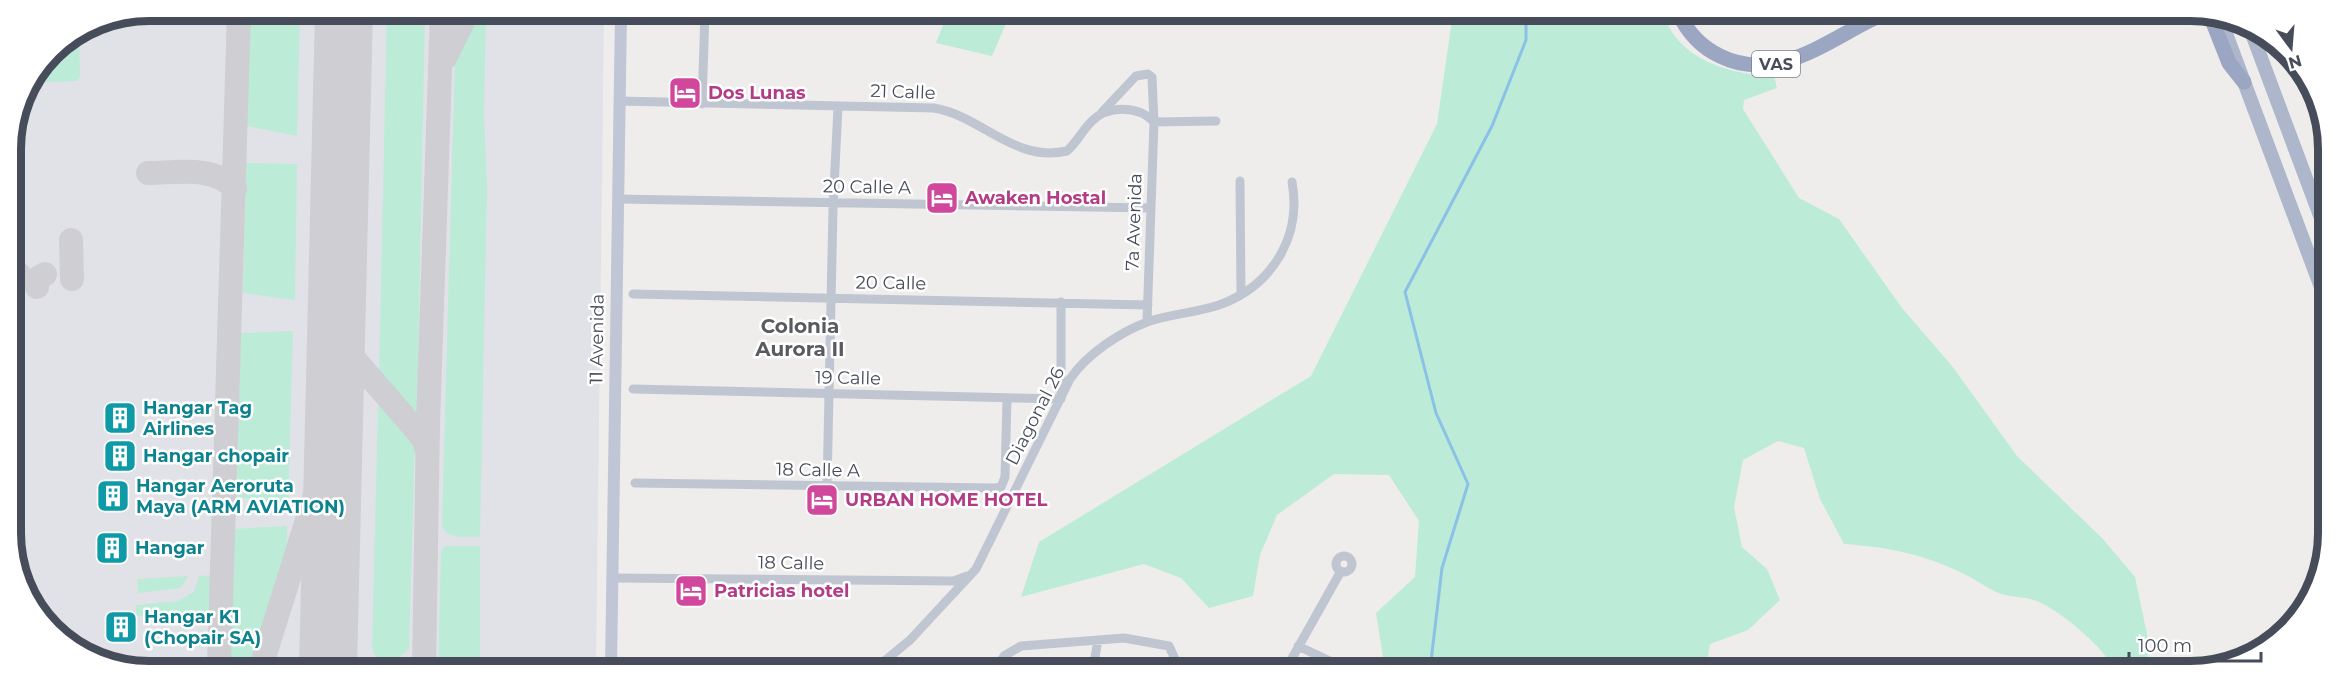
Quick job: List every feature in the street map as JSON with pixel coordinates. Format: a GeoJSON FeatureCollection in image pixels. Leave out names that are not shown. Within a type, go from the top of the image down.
{"type":"FeatureCollection","features":[{"type":"Feature","properties":{"kind":"highway","name":"VAS"},"geometry":{"type":"LineString","coordinates":[[1683,21],[1690,33],[1708,51],[1738,64],[1761,67],[1802,56],[1870,21]]}},
{"type":"Feature","properties":{"kind":"highway"},"geometry":{"type":"LineString","coordinates":[[2213,23],[2229,63],[2244,82]]}},
{"type":"Feature","properties":{"kind":"main road","name":"11 Avenida"},"geometry":{"type":"LineString","coordinates":[[611,661],[621,21]]}},
{"type":"Feature","properties":{"kind":"main road"},"geometry":{"type":"LineString","coordinates":[[2223,25],[2318,279]]}},
{"type":"Feature","properties":{"kind":"main road"},"geometry":{"type":"LineString","coordinates":[[2254,38],[2318,210]]}},
{"type":"Feature","properties":{"kind":"street"},"geometry":{"type":"LineString","coordinates":[[702,104],[705,21]]}},
{"type":"Feature","properties":{"kind":"street","name":"21 Calle"},"geometry":{"type":"LineString","coordinates":[[619,101],[944,110],[1020,149],[1045,154],[1067,151],[1132,79],[1140,74],[1148,74],[1152,77],[1154,122]]}},
{"type":"Feature","properties":{"kind":"street"},"geometry":{"type":"LineString","coordinates":[[827,486],[833,204],[838,106]]}},
{"type":"Feature","properties":{"kind":"street"},"geometry":{"type":"LineString","coordinates":[[1101,113],[1114,110],[1138,110],[1154,122],[1216,121]]}},
{"type":"Feature","properties":{"kind":"street","name":"7a Avenida"},"geometry":{"type":"LineString","coordinates":[[1147,322],[1154,122]]}},
{"type":"Feature","properties":{"kind":"street"},"geometry":{"type":"LineString","coordinates":[[1240,181],[1241,294]]}},
{"type":"Feature","properties":{"kind":"street","name":"Diagonal 26"},"geometry":{"type":"LineString","coordinates":[[884,661],[910,640],[976,569],[1070,379],[1088,357],[1147,322],[1209,308],[1241,294],[1266,272],[1286,246],[1295,221],[1292,182]]}},
{"type":"Feature","properties":{"kind":"street","name":"20 Calle A"},"geometry":{"type":"LineString","coordinates":[[618,199],[1151,208]]}},
{"type":"Feature","properties":{"kind":"street","name":"20 Calle"},"geometry":{"type":"LineString","coordinates":[[633,294],[1148,305]]}},
{"type":"Feature","properties":{"kind":"street"},"geometry":{"type":"LineString","coordinates":[[1061,302],[1061,399]]}},
{"type":"Feature","properties":{"kind":"street","name":"19 Calle"},"geometry":{"type":"LineString","coordinates":[[633,389],[1061,399]]}},
{"type":"Feature","properties":{"kind":"street","name":"18 Calle A"},"geometry":{"type":"LineString","coordinates":[[635,483],[988,489],[1000,487],[1004,482],[1006,469],[1007,398]]}},
{"type":"Feature","properties":{"kind":"street"},"geometry":{"type":"LineString","coordinates":[[1290,661],[1341,571]]}},
{"type":"Feature","properties":{"kind":"street","name":"18 Calle"},"geometry":{"type":"LineString","coordinates":[[611,578],[954,581],[969,575]]}},
{"type":"Feature","properties":{"kind":"street"},"geometry":{"type":"LineString","coordinates":[[1001,661],[1004,656],[1021,646],[1140,639],[1169,646],[1175,661]]}},
{"type":"Feature","properties":{"kind":"street"},"geometry":{"type":"LineString","coordinates":[[1094,661],[1098,640]]}},
{"type":"Feature","properties":{"kind":"street"},"geometry":{"type":"LineString","coordinates":[[1298,646],[1330,661]]}},
{"type":"Feature","properties":{"kind":"shaded area"},"geometry":{"type":"Polygon","coordinates":[[[604,21],[596,661],[132,660],[100,651],[85,644],[65,629],[53,617],[34,590],[23,558],[21,533],[21,141],[25,116],[34,92],[47,71],[65,53],[92,34],[132,22],[604,21]]]}},
{"type":"Feature","properties":{"kind":"green space"},"geometry":{"type":"Polygon","coordinates":[[[249,21],[300,21],[297,136],[247,126],[249,21]]]}},
{"type":"Feature","properties":{"kind":"green space"},"geometry":{"type":"Polygon","coordinates":[[[387,21],[425,21],[417,418],[379,376],[387,21]]]}},
{"type":"Feature","properties":{"kind":"green space"},"geometry":{"type":"Polygon","coordinates":[[[471,21],[486,21],[484,115],[487,188],[480,537],[452,535],[447,533],[442,524],[455,56],[471,21]]]}},
{"type":"Feature","properties":{"kind":"green space"},"geometry":{"type":"Polygon","coordinates":[[[945,21],[1007,21],[992,56],[936,43],[945,21]]]}},
{"type":"Feature","properties":{"kind":"green space"},"geometry":{"type":"Polygon","coordinates":[[[1452,21],[1667,21],[1681,43],[1693,54],[1708,62],[1741,72],[1774,76],[1777,88],[1744,100],[1743,109],[1799,198],[1839,219],[1902,308],[1952,366],[2017,456],[2103,539],[2135,577],[2147,634],[2148,661],[2109,661],[2081,631],[2047,606],[2027,598],[2001,594],[1972,578],[1923,557],[1877,547],[1844,544],[1820,499],[1804,448],[1778,441],[1743,460],[1734,507],[1742,547],[1767,569],[1780,600],[1748,630],[1710,644],[1707,661],[1384,661],[1376,613],[1415,577],[1419,521],[1389,475],[1334,474],[1277,515],[1260,555],[1253,596],[1209,608],[1181,578],[1144,564],[1021,597],[1039,542],[1311,376],[1437,124],[1452,21]]]}},
{"type":"Feature","properties":{"kind":"green space"},"geometry":{"type":"Polygon","coordinates":[[[79,42],[80,76],[77,81],[40,83],[47,71],[79,42]]]}},
{"type":"Feature","properties":{"kind":"green space"},"geometry":{"type":"Polygon","coordinates":[[[246,163],[297,164],[295,300],[243,293],[246,163]]]}},
{"type":"Feature","properties":{"kind":"green space"},"geometry":{"type":"Polygon","coordinates":[[[293,331],[288,505],[236,497],[241,333],[293,331]]]}},
{"type":"Feature","properties":{"kind":"green space"},"geometry":{"type":"Polygon","coordinates":[[[381,404],[415,441],[409,649],[393,659],[379,657],[374,654],[372,648],[378,407],[381,404]]]}},
{"type":"Feature","properties":{"kind":"green space"},"geometry":{"type":"Polygon","coordinates":[[[287,526],[287,549],[252,661],[227,661],[234,529],[287,526]]]}},
{"type":"Feature","properties":{"kind":"green space"},"geometry":{"type":"Polygon","coordinates":[[[445,546],[480,546],[480,661],[438,661],[441,551],[445,546]]]}},
{"type":"Feature","properties":{"kind":"green space"},"geometry":{"type":"Polygon","coordinates":[[[217,575],[215,611],[136,616],[136,605],[178,601],[194,592],[199,576],[217,575]]]}},
{"type":"Feature","properties":{"kind":"green space"},"geometry":{"type":"Polygon","coordinates":[[[188,576],[181,588],[138,593],[137,579],[188,576]]]}},
{"type":"Feature","properties":{"kind":"waterway"},"geometry":{"type":"LineString","coordinates":[[1431,661],[1442,568],[1468,484],[1436,413],[1405,292],[1492,126],[1526,40],[1526,21]]}},
{"type":"Feature","properties":{"kind":"taxiway"},"geometry":{"type":"LineString","coordinates":[[219,661],[239,21]]}},
{"type":"Feature","properties":{"kind":"taxiway"},"geometry":{"type":"LineString","coordinates":[[424,661],[428,424],[442,21]]}},
{"type":"Feature","properties":{"kind":"taxiway"},"geometry":{"type":"LineString","coordinates":[[445,58],[463,21]]}},
{"type":"Feature","properties":{"kind":"taxiway"},"geometry":{"type":"LineString","coordinates":[[148,173],[206,173],[226,181],[235,189]]}},
{"type":"Feature","properties":{"kind":"taxiway"},"geometry":{"type":"LineString","coordinates":[[71,240],[72,279]]}},
{"type":"Feature","properties":{"kind":"taxiway"},"geometry":{"type":"LineString","coordinates":[[37,287],[38,278],[45,274]]}},
{"type":"Feature","properties":{"kind":"taxiway"},"geometry":{"type":"LineString","coordinates":[[336,338],[424,440],[427,452]]}},
{"type":"Feature","properties":{"kind":"taxiway"},"geometry":{"type":"LineString","coordinates":[[335,378],[351,369],[364,373]]}},
{"type":"Feature","properties":{"kind":"taxiway"},"geometry":{"type":"LineString","coordinates":[[263,661],[334,434]]}},
{"type":"Feature","properties":{"kind":"taxiway"},"geometry":{"type":"LineString","coordinates":[[328,652],[334,661]]}},
{"type":"Feature","properties":{"kind":"runway"},"geometry":{"type":"LineString","coordinates":[[328,661],[344,21]]}},
{"type":"Feature","properties":{"kind":"place","name":"Dos Lunas"},"geometry":{"type":"Point","coordinates":[685,93]}},
{"type":"Feature","properties":{"kind":"place","name":"Awaken Hostal"},"geometry":{"type":"Point","coordinates":[942,198]}},
{"type":"Feature","properties":{"kind":"place","name":"Hangar Tag Airlines"},"geometry":{"type":"Point","coordinates":[120,418]}},
{"type":"Feature","properties":{"kind":"place","name":"Hangar chopair"},"geometry":{"type":"Point","coordinates":[120,456]}},
{"type":"Feature","properties":{"kind":"place","name":"Hangar Aeroruta Maya (ARM AVIATION)"},"geometry":{"type":"Point","coordinates":[113,496]}},
{"type":"Feature","properties":{"kind":"place","name":"URBAN HOME HOTEL"},"geometry":{"type":"Point","coordinates":[822,500]}},
{"type":"Feature","properties":{"kind":"place","name":"Hangar"},"geometry":{"type":"Point","coordinates":[112,548]}},
{"type":"Feature","properties":{"kind":"place","name":"Patricias hotel"},"geometry":{"type":"Point","coordinates":[691,591]}},
{"type":"Feature","properties":{"kind":"place","name":"Hangar K1 (Chopair SA)"},"geometry":{"type":"Point","coordinates":[121,627]}},
{"type":"Feature","properties":{"kind":"district","name":"Colonia Aurora II"},"geometry":{"type":"Point","coordinates":[800,338]}}]}
